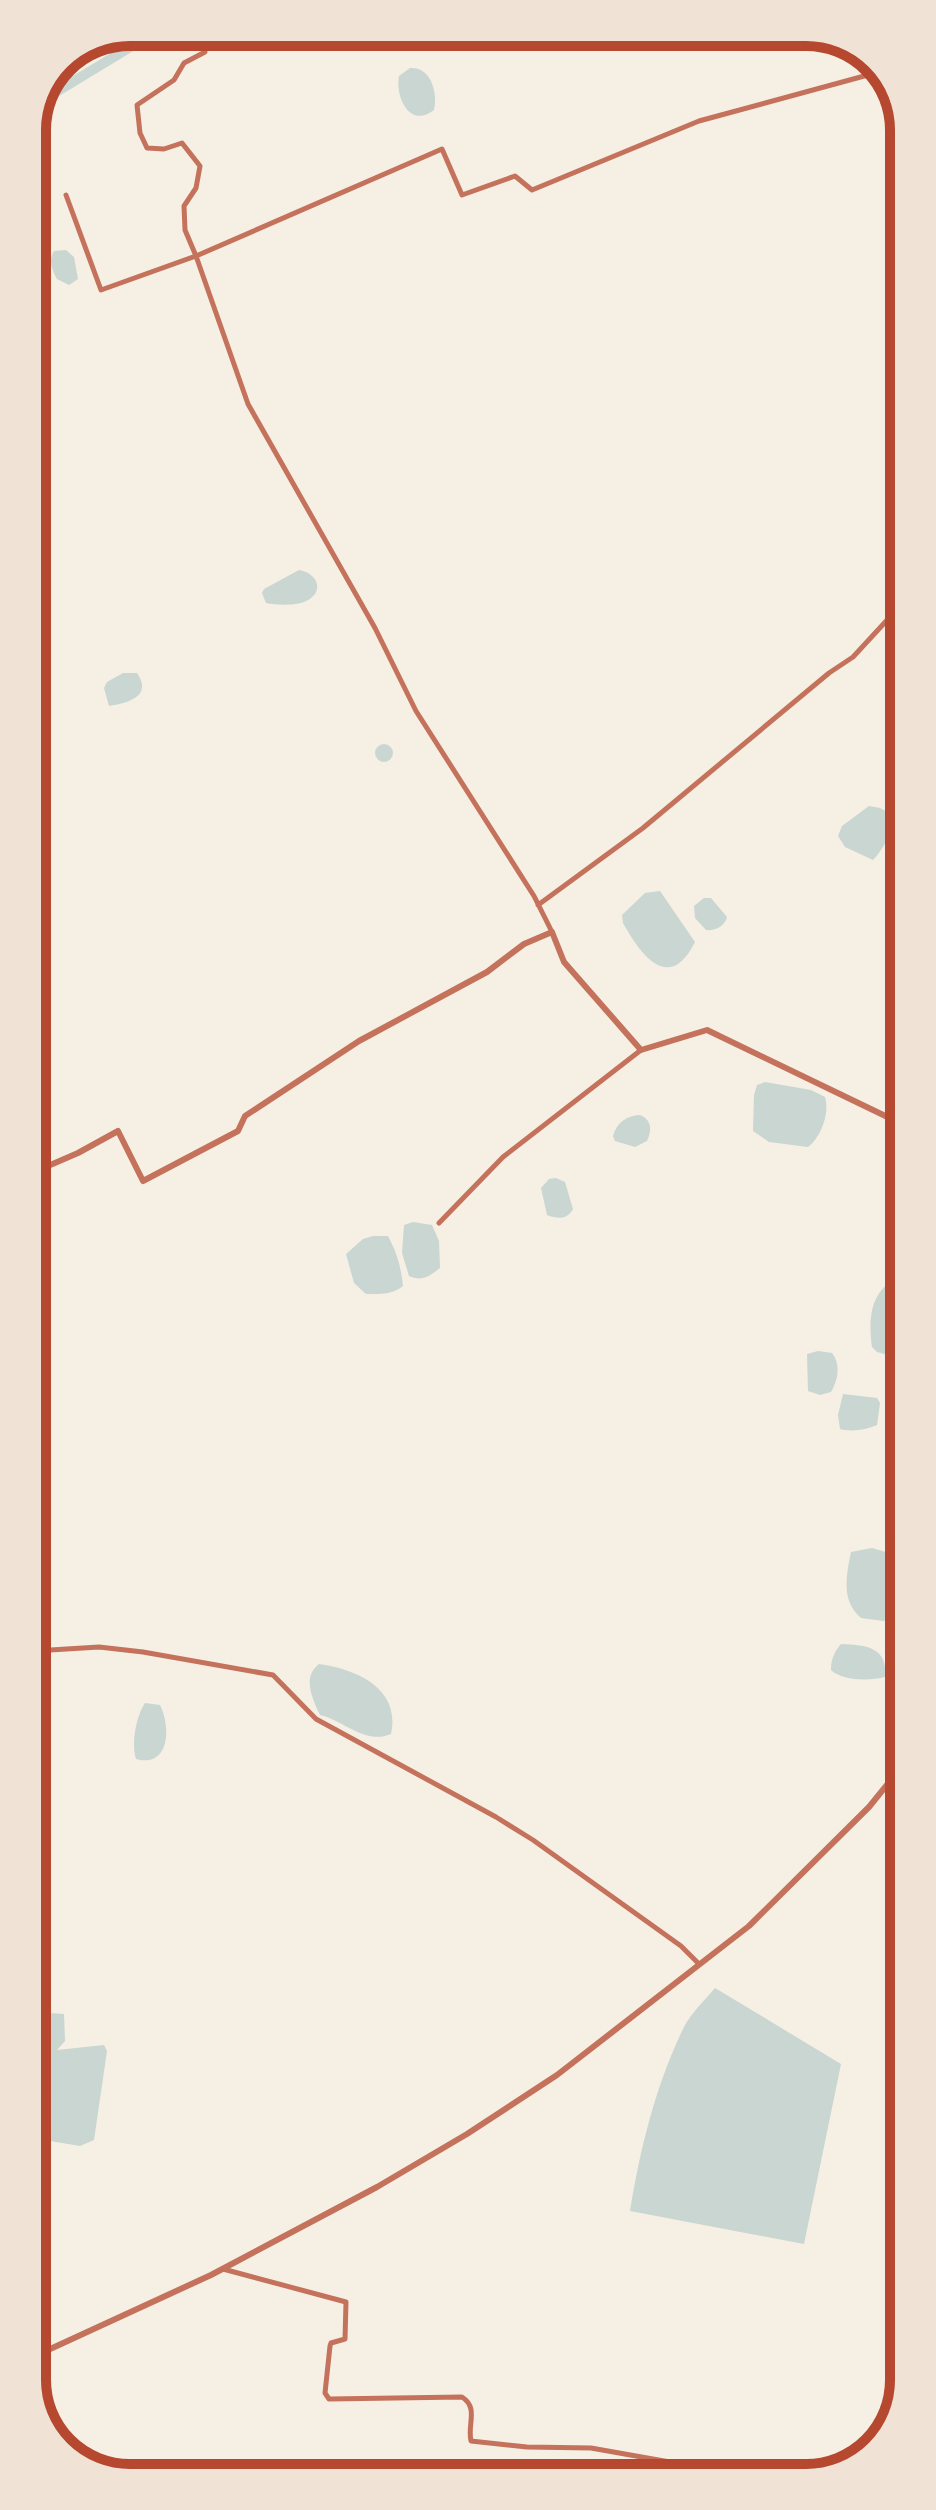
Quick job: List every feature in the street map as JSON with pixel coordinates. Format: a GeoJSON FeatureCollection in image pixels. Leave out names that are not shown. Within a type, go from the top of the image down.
{"type":"FeatureCollection","features":[{"type":"Feature","properties":{"kind":"street"},"geometry":{"type":"LineString","coordinates":[[205,46],[205,52],[184,63],[174,80],[137,105],[140,133],[147,148],[164,149],[182,143],[200,166],[196,188],[184,206],[185,230],[248,404],[375,628],[416,711],[538,905],[564,962],[641,1050]]}},
{"type":"Feature","properties":{"kind":"street"},"geometry":{"type":"LineString","coordinates":[[66,195],[101,290],[196,256],[442,149],[462,195],[515,176],[532,190],[699,121],[869,75]]}},
{"type":"Feature","properties":{"kind":"street"},"geometry":{"type":"LineString","coordinates":[[538,905],[643,828],[829,673],[853,657],[890,617]]}},
{"type":"Feature","properties":{"kind":"street"},"geometry":{"type":"LineString","coordinates":[[46,1167],[118,1131],[143,1181],[238,1131],[245,1116],[359,1041],[487,972],[524,944],[552,932]]}},
{"type":"Feature","properties":{"kind":"street"},"geometry":{"type":"LineString","coordinates":[[439,1223],[503,1157],[641,1050],[707,1030],[890,1118]]}},
{"type":"Feature","properties":{"kind":"street"},"geometry":{"type":"LineString","coordinates":[[46,1650],[99,1647],[273,1675],[316,1719],[533,1840],[681,1946],[698,1963]]}},
{"type":"Feature","properties":{"kind":"street"},"geometry":{"type":"LineString","coordinates":[[46,2351],[222,2269],[377,2187],[467,2134],[557,2075],[749,1926],[869,1807],[890,1781]]}},
{"type":"Feature","properties":{"kind":"street"},"geometry":{"type":"LineString","coordinates":[[222,2269],[346,2302],[346,2335],[342,2341],[330,2346],[325,2393],[329,2399],[462,2397],[472,2408],[471,2441],[527,2447],[591,2448],[681,2464]]}},
{"type":"Feature","properties":{"kind":"shaded area"},"geometry":{"type":"Polygon","coordinates":[[[410,68],[423,71],[434,89],[434,110],[425,115],[411,113],[399,93],[399,76],[410,68]]]}},
{"type":"Feature","properties":{"kind":"shaded area"},"geometry":{"type":"Polygon","coordinates":[[[66,250],[74,257],[78,279],[69,285],[57,279],[51,261],[54,251],[66,250]]]}},
{"type":"Feature","properties":{"kind":"shaded area"},"geometry":{"type":"Polygon","coordinates":[[[299,570],[311,575],[317,583],[316,593],[312,597],[298,604],[266,603],[262,593],[264,589],[299,570]]]}},
{"type":"Feature","properties":{"kind":"shaded area"},"geometry":{"type":"Polygon","coordinates":[[[123,673],[137,673],[142,687],[140,693],[124,703],[109,706],[104,688],[107,682],[123,673]]]}},
{"type":"Feature","properties":{"kind":"shaded area"},"geometry":{"type":"Polygon","coordinates":[[[380,744],[388,744],[393,753],[391,760],[380,762],[375,757],[375,749],[380,744]]]}},
{"type":"Feature","properties":{"kind":"shaded area"},"geometry":{"type":"Polygon","coordinates":[[[869,806],[890,813],[887,839],[873,860],[845,847],[838,836],[842,826],[869,806]]]}},
{"type":"Feature","properties":{"kind":"shaded area"},"geometry":{"type":"Polygon","coordinates":[[[660,891],[695,942],[685,957],[675,965],[666,967],[656,964],[638,947],[623,923],[622,915],[645,893],[660,891]]]}},
{"type":"Feature","properties":{"kind":"shaded area"},"geometry":{"type":"Polygon","coordinates":[[[704,898],[711,898],[727,917],[716,929],[706,930],[695,918],[694,906],[704,898]]]}},
{"type":"Feature","properties":{"kind":"shaded area"},"geometry":{"type":"Polygon","coordinates":[[[765,1082],[811,1090],[825,1097],[823,1124],[808,1147],[769,1142],[753,1131],[754,1095],[757,1085],[765,1082]]]}},
{"type":"Feature","properties":{"kind":"shaded area"},"geometry":{"type":"Polygon","coordinates":[[[640,1115],[650,1126],[647,1141],[635,1147],[615,1141],[613,1136],[620,1123],[626,1118],[640,1115]]]}},
{"type":"Feature","properties":{"kind":"shaded area"},"geometry":{"type":"Polygon","coordinates":[[[549,1179],[565,1182],[573,1209],[562,1218],[547,1215],[541,1188],[549,1179]]]}},
{"type":"Feature","properties":{"kind":"shaded area"},"geometry":{"type":"Polygon","coordinates":[[[413,1222],[432,1225],[439,1241],[440,1268],[422,1278],[409,1276],[402,1253],[404,1225],[413,1222]]]}},
{"type":"Feature","properties":{"kind":"shaded area"},"geometry":{"type":"Polygon","coordinates":[[[388,1236],[394,1248],[403,1286],[394,1291],[366,1294],[354,1283],[346,1254],[363,1239],[388,1236]]]}},
{"type":"Feature","properties":{"kind":"shaded area"},"geometry":{"type":"Polygon","coordinates":[[[890,1284],[890,1356],[872,1347],[871,1321],[874,1304],[882,1290],[890,1284]]]}},
{"type":"Feature","properties":{"kind":"shaded area"},"geometry":{"type":"Polygon","coordinates":[[[818,1351],[832,1353],[837,1367],[831,1392],[820,1395],[808,1391],[807,1354],[818,1351]]]}},
{"type":"Feature","properties":{"kind":"shaded area"},"geometry":{"type":"Polygon","coordinates":[[[843,1394],[877,1398],[880,1403],[877,1425],[858,1430],[840,1429],[838,1415],[843,1394]]]}},
{"type":"Feature","properties":{"kind":"shaded area"},"geometry":{"type":"Polygon","coordinates":[[[872,1548],[890,1553],[890,1620],[861,1618],[850,1604],[847,1579],[851,1552],[872,1548]]]}},
{"type":"Feature","properties":{"kind":"shaded area"},"geometry":{"type":"Polygon","coordinates":[[[841,1644],[874,1650],[883,1659],[885,1677],[856,1679],[836,1674],[831,1670],[833,1656],[841,1644]]]}},
{"type":"Feature","properties":{"kind":"shaded area"},"geometry":{"type":"Polygon","coordinates":[[[319,1664],[361,1676],[373,1684],[389,1704],[391,1734],[372,1737],[320,1715],[310,1681],[319,1664]]]}},
{"type":"Feature","properties":{"kind":"shaded area"},"geometry":{"type":"Polygon","coordinates":[[[145,1703],[160,1705],[166,1724],[165,1744],[161,1752],[147,1760],[136,1759],[134,1746],[137,1722],[145,1703]]]}},
{"type":"Feature","properties":{"kind":"shaded area"},"geometry":{"type":"Polygon","coordinates":[[[715,1988],[841,2064],[804,2244],[630,2211],[644,2141],[665,2071],[687,2022],[715,1988]]]}},
{"type":"Feature","properties":{"kind":"shaded area"},"geometry":{"type":"Polygon","coordinates":[[[46,2013],[64,2014],[65,2041],[57,2050],[104,2045],[107,2051],[94,2140],[80,2146],[46,2140],[46,2013]]]}},
{"type":"Feature","properties":{"kind":"waterway"},"geometry":{"type":"LineString","coordinates":[[55,93],[132,46]]}}]}
